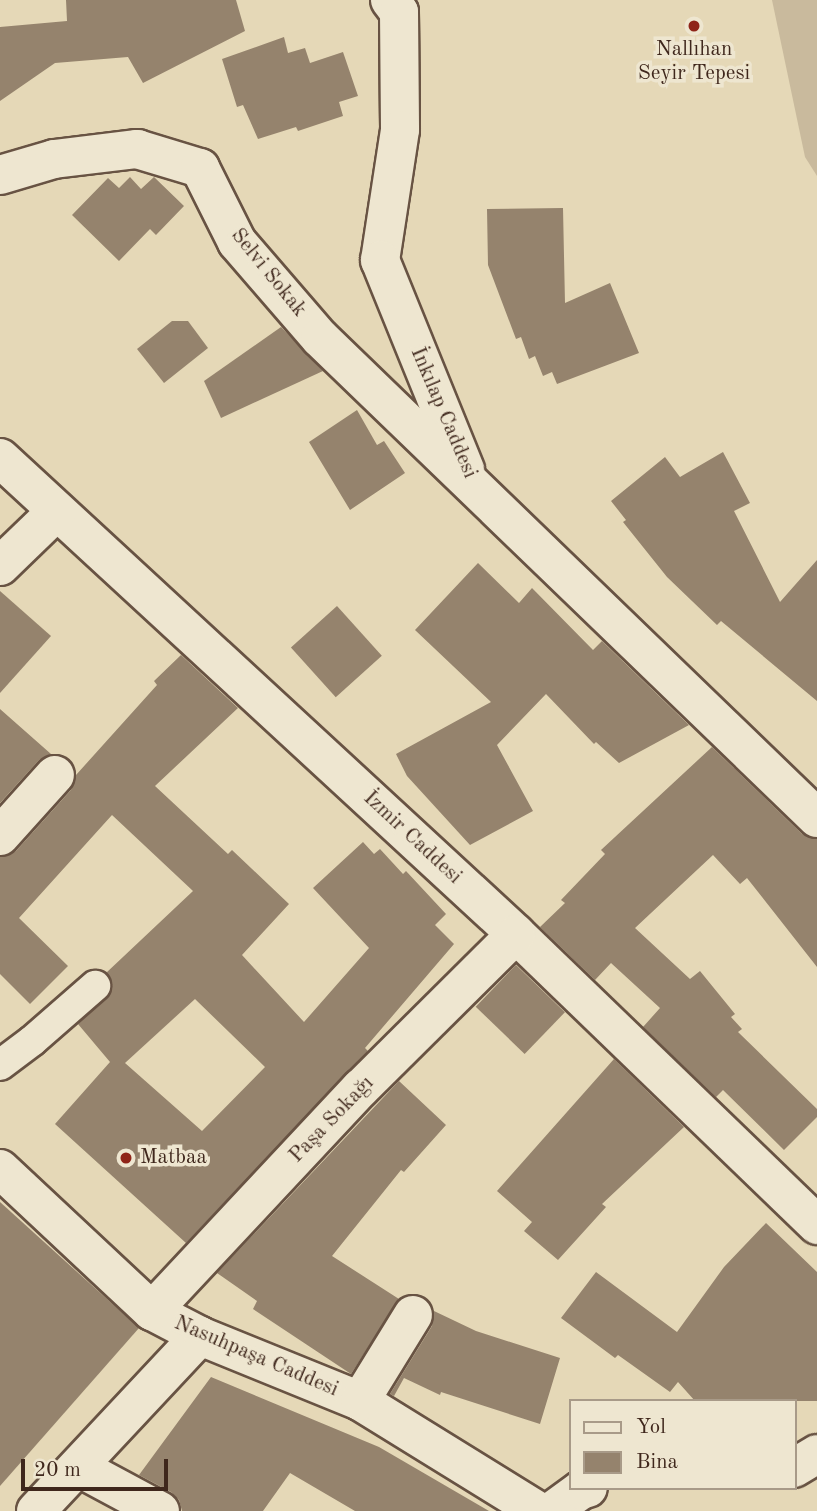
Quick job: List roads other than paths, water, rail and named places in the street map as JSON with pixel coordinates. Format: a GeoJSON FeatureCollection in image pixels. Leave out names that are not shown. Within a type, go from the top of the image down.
{"type":"FeatureCollection","features":[{"type":"Feature","properties":{"kind":"street","name":"İnkılap Caddesi"},"geometry":{"type":"LineString","coordinates":[[390,0],[399,12],[400,130],[380,260],[469,481],[817,818]]}},
{"type":"Feature","properties":{"kind":"street","name":"Selvi Sokak"},"geometry":{"type":"LineString","coordinates":[[0,175],[54,159],[137,149],[200,168],[237,242],[320,338],[469,481]]}},
{"type":"Feature","properties":{"kind":"street","name":"İzmir Caddesi"},"geometry":{"type":"LineString","coordinates":[[0,458],[516,934],[817,1226]]}},
{"type":"Feature","properties":{"kind":"street"},"geometry":{"type":"LineString","coordinates":[[0,566],[57,511]]}},
{"type":"Feature","properties":{"kind":"street"},"geometry":{"type":"LineString","coordinates":[[0,836],[55,775]]}},
{"type":"Feature","properties":{"kind":"street","name":"Paşa Sokağı"},"geometry":{"type":"LineString","coordinates":[[152,1311],[362,1088],[516,934]]}},
{"type":"Feature","properties":{"kind":"street","name":"Nasuhpaşa Caddesi"},"geometry":{"type":"LineString","coordinates":[[0,1169],[152,1311],[200,1336],[360,1401],[538,1511]]}},
{"type":"Feature","properties":{"kind":"street"},"geometry":{"type":"LineString","coordinates":[[360,1401],[413,1315]]}},
{"type":"Feature","properties":{"kind":"street"},"geometry":{"type":"LineString","coordinates":[[36,1511],[200,1336]]}},
{"type":"Feature","properties":{"kind":"street"},"geometry":{"type":"LineString","coordinates":[[796,1467],[817,1454]]}},
{"type":"Feature","properties":{"kind":"street"},"geometry":{"type":"LineString","coordinates":[[78,1467],[160,1511]]}},
{"type":"Feature","properties":{"kind":"street"},"geometry":{"type":"LineString","coordinates":[[552,1511],[581,1490]]}},
{"type":"Feature","properties":{"kind":"lane"},"geometry":{"type":"LineString","coordinates":[[0,1065],[32,1041],[94,986]]}},
{"type":"Feature","properties":{"kind":"place","name":"Nallıhan Seyir Tepesi"},"geometry":{"type":"Point","coordinates":[694,26]}},
{"type":"Feature","properties":{"kind":"place","name":"Matbaa"},"geometry":{"type":"Point","coordinates":[126,1158]}}]}
